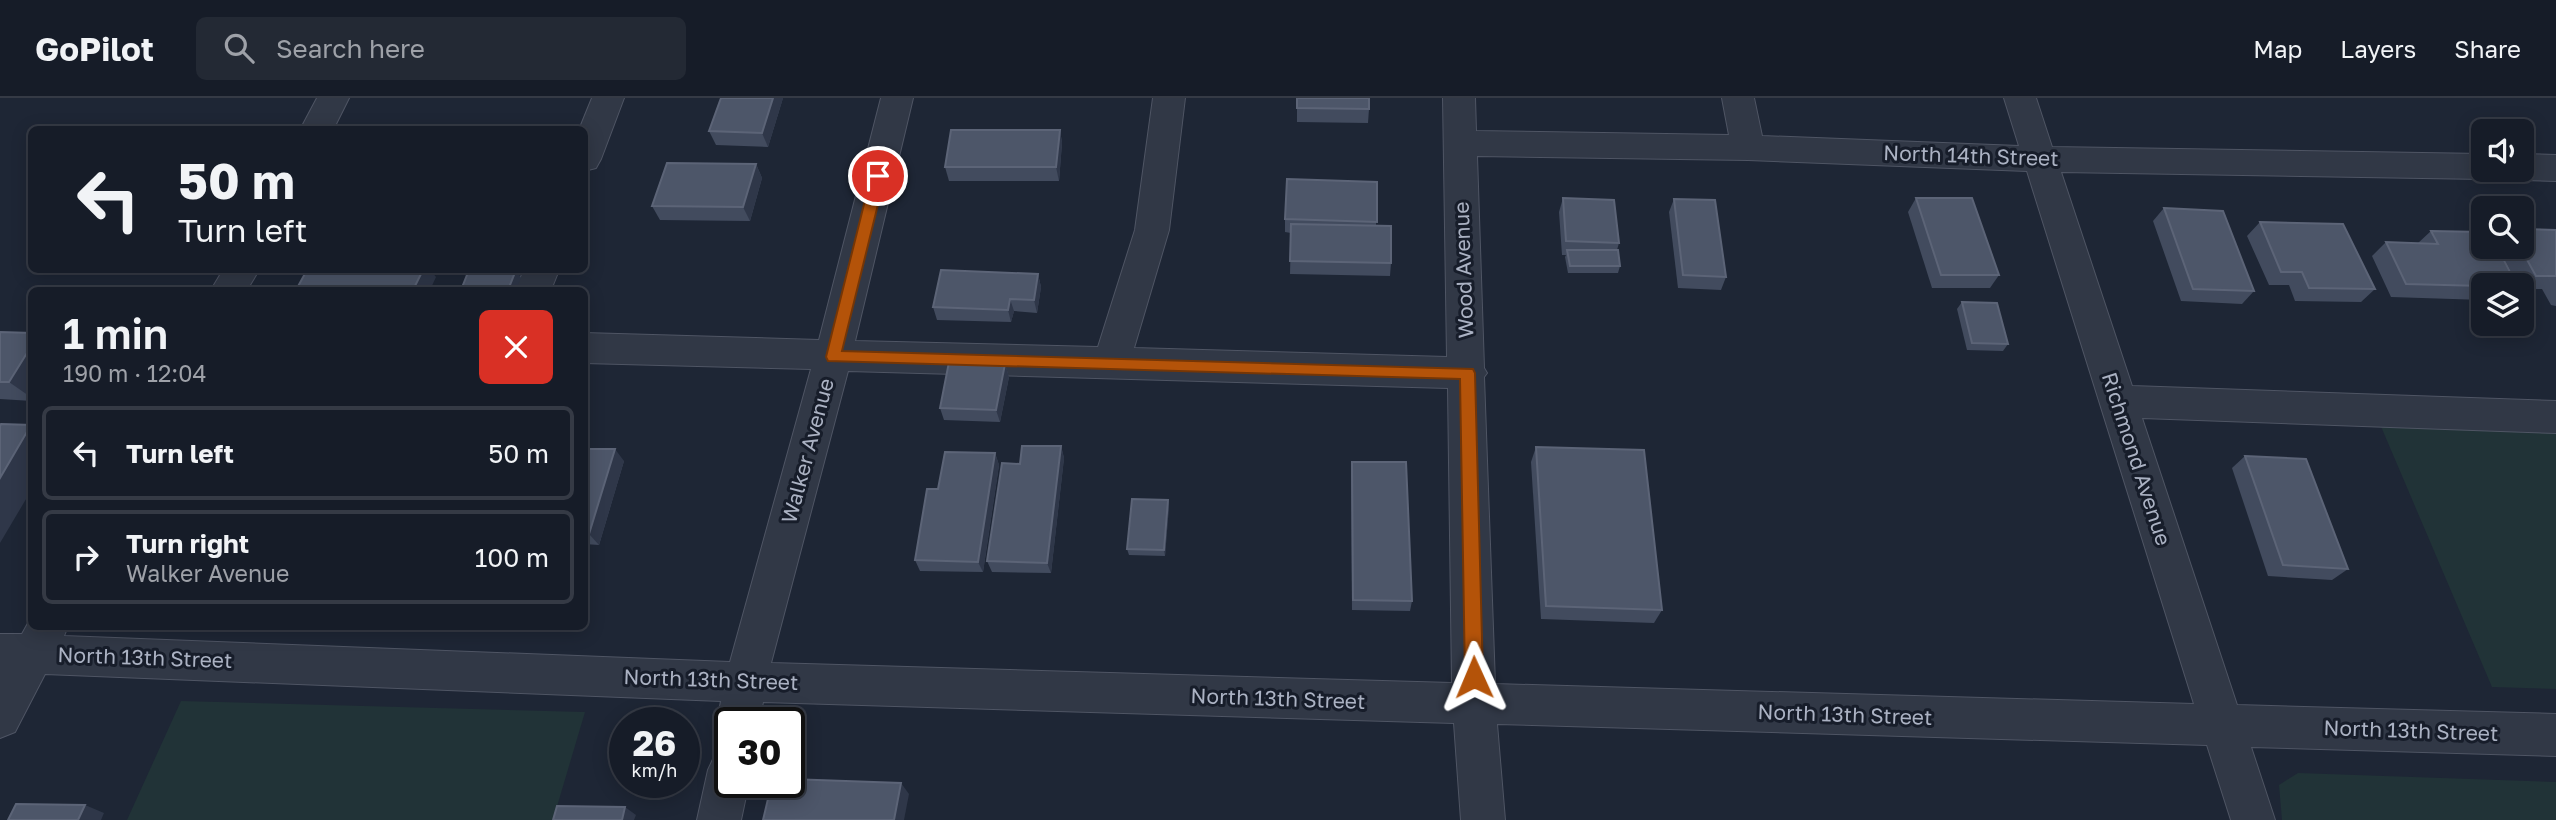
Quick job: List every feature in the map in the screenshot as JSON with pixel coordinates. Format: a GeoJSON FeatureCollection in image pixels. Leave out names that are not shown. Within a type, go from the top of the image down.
{"type":"FeatureCollection","features":[{"type":"Feature","properties":{"kind":"street"},"geometry":{"type":"LineString","coordinates":[[318,126],[333,98]]}},
{"type":"Feature","properties":{"kind":"street"},"geometry":{"type":"LineString","coordinates":[[588,149],[608,98]]}},
{"type":"Feature","properties":{"kind":"street","name":"Walker Avenue"},"geometry":{"type":"LineString","coordinates":[[741,707],[745,682],[833,357],[897,98]]}},
{"type":"Feature","properties":{"kind":"street"},"geometry":{"type":"LineString","coordinates":[[1111,364],[1152,230],[1169,98]]}},
{"type":"Feature","properties":{"kind":"street","name":"Wood Avenue"},"geometry":{"type":"LineString","coordinates":[[1458,98],[1468,373],[1474,705],[1483,820]]}},
{"type":"Feature","properties":{"kind":"street"},"geometry":{"type":"LineString","coordinates":[[1738,98],[1748,148]]}},
{"type":"Feature","properties":{"kind":"street","name":"Richmond Avenue"},"geometry":{"type":"LineString","coordinates":[[2020,98],[2253,820]]}},
{"type":"Feature","properties":{"kind":"street","name":"North 14th Street"},"geometry":{"type":"LineString","coordinates":[[1460,143],[1748,148],[2040,159],[2471,166]]}},
{"type":"Feature","properties":{"kind":"street"},"geometry":{"type":"LineString","coordinates":[[2534,167],[2556,167]]}},
{"type":"Feature","properties":{"kind":"street"},"geometry":{"type":"LineString","coordinates":[[588,348],[1468,373]]}},
{"type":"Feature","properties":{"kind":"street"},"geometry":{"type":"LineString","coordinates":[[2118,401],[2556,417]]}},
{"type":"Feature","properties":{"kind":"street"},"geometry":{"type":"LineString","coordinates":[[0,718],[27,644]]}},
{"type":"Feature","properties":{"kind":"street","name":"North 13th Street"},"geometry":{"type":"LineString","coordinates":[[27,644],[745,682],[2556,735]]}},
{"type":"Feature","properties":{"kind":"street"},"geometry":{"type":"LineString","coordinates":[[719,820],[724,798]]}},
{"type":"Feature","properties":{"kind":"shaded area"},"geometry":{"type":"Polygon","coordinates":[[[2371,403],[2556,408],[2556,689],[2492,687],[2371,403]]]}},
{"type":"Feature","properties":{"kind":"shaded area"},"geometry":{"type":"Polygon","coordinates":[[[181,701],[585,712],[553,820],[127,820],[181,701]]]}},
{"type":"Feature","properties":{"kind":"shaded area"},"geometry":{"type":"Polygon","coordinates":[[[2298,773],[2556,782],[2556,820],[2282,820],[2279,785],[2298,773]]]}},
{"type":"Feature","properties":{"kind":"building"},"geometry":{"type":"Polygon","coordinates":[[[721,98],[773,98],[762,133],[709,131],[721,98]]]}},
{"type":"Feature","properties":{"kind":"building"},"geometry":{"type":"Polygon","coordinates":[[[1297,98],[1369,98],[1369,109],[1297,108],[1297,98]]]}},
{"type":"Feature","properties":{"kind":"building"},"geometry":{"type":"Polygon","coordinates":[[[951,130],[1060,130],[1056,167],[945,167],[951,130]]]}},
{"type":"Feature","properties":{"kind":"building"},"geometry":{"type":"Polygon","coordinates":[[[667,163],[756,164],[743,207],[652,206],[667,163]]]}},
{"type":"Feature","properties":{"kind":"building"},"geometry":{"type":"Polygon","coordinates":[[[1287,179],[1377,182],[1377,222],[1285,219],[1287,179]]]}},
{"type":"Feature","properties":{"kind":"building"},"geometry":{"type":"Polygon","coordinates":[[[1563,198],[1614,200],[1619,243],[1566,241],[1563,198]]]}},
{"type":"Feature","properties":{"kind":"building"},"geometry":{"type":"Polygon","coordinates":[[[1916,198],[1972,198],[1999,275],[1941,275],[1916,198]]]}},
{"type":"Feature","properties":{"kind":"building"},"geometry":{"type":"Polygon","coordinates":[[[1674,199],[1715,200],[1726,277],[1683,275],[1674,199]]]}},
{"type":"Feature","properties":{"kind":"building"},"geometry":{"type":"Polygon","coordinates":[[[2164,208],[2223,211],[2254,291],[2193,289],[2164,208]]]}},
{"type":"Feature","properties":{"kind":"building"},"geometry":{"type":"Polygon","coordinates":[[[2260,222],[2343,224],[2375,289],[2309,288],[2302,272],[2281,272],[2260,222]]]}},
{"type":"Feature","properties":{"kind":"building"},"geometry":{"type":"Polygon","coordinates":[[[1291,224],[1391,226],[1391,263],[1290,261],[1291,224]]]}},
{"type":"Feature","properties":{"kind":"building"},"geometry":{"type":"Polygon","coordinates":[[[2534,229],[2556,230],[2556,276],[2536,276],[2527,259],[2534,259],[2534,229]]]}},
{"type":"Feature","properties":{"kind":"building"},"geometry":{"type":"Polygon","coordinates":[[[2431,231],[2471,232],[2471,259],[2503,259],[2511,273],[2471,273],[2471,286],[2406,284],[2386,242],[2438,244],[2431,231]]]}},
{"type":"Feature","properties":{"kind":"building"},"geometry":{"type":"Polygon","coordinates":[[[1567,250],[1618,250],[1620,266],[1570,266],[1567,250]]]}},
{"type":"Feature","properties":{"kind":"building"},"geometry":{"type":"Polygon","coordinates":[[[941,270],[1038,274],[1034,300],[1010,299],[1008,310],[933,307],[941,270]]]}},
{"type":"Feature","properties":{"kind":"building"},"geometry":{"type":"Polygon","coordinates":[[[305,273],[422,273],[414,287],[298,287],[305,273]]]}},
{"type":"Feature","properties":{"kind":"building"},"geometry":{"type":"Polygon","coordinates":[[[468,273],[515,273],[509,287],[462,287],[468,273]]]}},
{"type":"Feature","properties":{"kind":"building"},"geometry":{"type":"Polygon","coordinates":[[[1962,302],[1997,303],[2008,344],[1972,343],[1962,302]]]}},
{"type":"Feature","properties":{"kind":"building"},"geometry":{"type":"Polygon","coordinates":[[[0,332],[28,333],[28,351],[9,382],[0,382],[0,332]]]}},
{"type":"Feature","properties":{"kind":"building"},"geometry":{"type":"Polygon","coordinates":[[[949,362],[1005,364],[996,410],[940,408],[949,362]]]}},
{"type":"Feature","properties":{"kind":"building"},"geometry":{"type":"Polygon","coordinates":[[[28,425],[28,430],[0,478],[0,426],[28,425]]]}},
{"type":"Feature","properties":{"kind":"building"},"geometry":{"type":"Polygon","coordinates":[[[1022,446],[1061,446],[1047,563],[987,561],[1002,463],[1020,464],[1022,446]]]}},
{"type":"Feature","properties":{"kind":"building"},"geometry":{"type":"Polygon","coordinates":[[[1536,447],[1644,450],[1662,610],[1546,606],[1536,447]]]}},
{"type":"Feature","properties":{"kind":"building"},"geometry":{"type":"Polygon","coordinates":[[[588,449],[615,449],[589,534],[588,449]]]}},
{"type":"Feature","properties":{"kind":"building"},"geometry":{"type":"Polygon","coordinates":[[[945,452],[995,453],[978,562],[915,560],[927,489],[938,489],[945,452]]]}},
{"type":"Feature","properties":{"kind":"building"},"geometry":{"type":"Polygon","coordinates":[[[2245,456],[2306,459],[2348,569],[2283,565],[2245,456]]]}},
{"type":"Feature","properties":{"kind":"building"},"geometry":{"type":"Polygon","coordinates":[[[1352,462],[1406,462],[1412,601],[1353,600],[1352,462]]]}},
{"type":"Feature","properties":{"kind":"building"},"geometry":{"type":"Polygon","coordinates":[[[1132,499],[1168,500],[1164,550],[1127,549],[1132,499]]]}},
{"type":"Feature","properties":{"kind":"building"},"geometry":{"type":"Polygon","coordinates":[[[805,780],[901,783],[894,820],[763,820],[768,798],[805,798],[805,780]]]}},
{"type":"Feature","properties":{"kind":"building"},"geometry":{"type":"Polygon","coordinates":[[[16,804],[85,805],[78,820],[8,820],[16,804]]]}},
{"type":"Feature","properties":{"kind":"building"},"geometry":{"type":"Polygon","coordinates":[[[557,806],[625,807],[622,820],[553,820],[557,806]]]}},
{"type":"Feature","properties":{"kind":"route"},"geometry":{"type":"LineString","coordinates":[[878,176],[833,357],[1468,373],[1474,677]]}}]}
